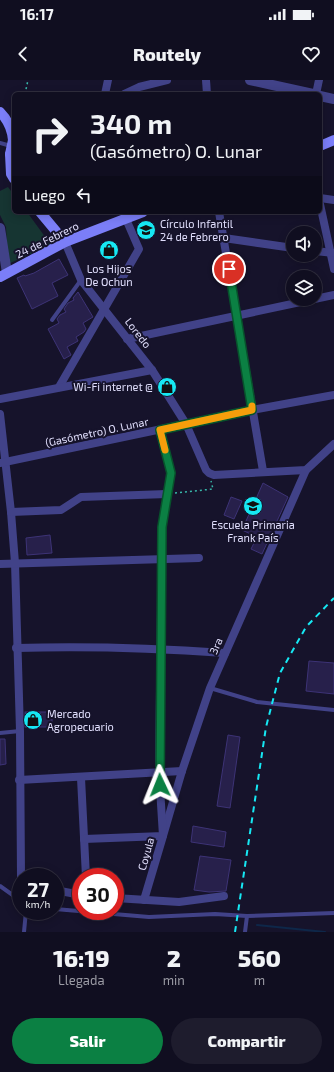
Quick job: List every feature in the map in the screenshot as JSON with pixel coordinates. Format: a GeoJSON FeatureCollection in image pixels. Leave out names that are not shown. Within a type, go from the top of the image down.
{"type":"FeatureCollection","features":[{"type":"Feature","properties":{"kind":"main road"},"geometry":{"type":"LineString","coordinates":[[0,112],[8,121],[12,133],[12,176]]}},
{"type":"Feature","properties":{"kind":"main road"},"geometry":{"type":"LineString","coordinates":[[322,145],[334,140]]}},
{"type":"Feature","properties":{"kind":"main road","name":"Loredo"},"geometry":{"type":"LineString","coordinates":[[42,214],[65,242]]}},
{"type":"Feature","properties":{"kind":"main road","name":"24 de Febrero"},"geometry":{"type":"LineString","coordinates":[[2,268],[138,214]]}},
{"type":"Feature","properties":{"kind":"street"},"geometry":{"type":"LineString","coordinates":[[106,92],[108,80]]}},
{"type":"Feature","properties":{"kind":"street"},"geometry":{"type":"LineString","coordinates":[[128,92],[139,87],[167,80]]}},
{"type":"Feature","properties":{"kind":"street"},"geometry":{"type":"LineString","coordinates":[[206,80],[207,92]]}},
{"type":"Feature","properties":{"kind":"street"},"geometry":{"type":"LineString","coordinates":[[250,80],[304,92]]}},
{"type":"Feature","properties":{"kind":"street"},"geometry":{"type":"LineString","coordinates":[[316,92],[319,80]]}},
{"type":"Feature","properties":{"kind":"street"},"geometry":{"type":"LineString","coordinates":[[322,96],[334,99]]}},
{"type":"Feature","properties":{"kind":"street"},"geometry":{"type":"LineString","coordinates":[[322,198],[334,200]]}},
{"type":"Feature","properties":{"kind":"street"},"geometry":{"type":"LineString","coordinates":[[322,212],[332,253],[334,269]]}},
{"type":"Feature","properties":{"kind":"street"},"geometry":{"type":"LineString","coordinates":[[219,214],[263,472]]}},
{"type":"Feature","properties":{"kind":"street"},"geometry":{"type":"LineString","coordinates":[[59,387],[139,249],[126,219]]}},
{"type":"Feature","properties":{"kind":"street"},"geometry":{"type":"LineString","coordinates":[[0,228],[2,268]]}},
{"type":"Feature","properties":{"kind":"street"},"geometry":{"type":"LineString","coordinates":[[224,238],[286,247]]}},
{"type":"Feature","properties":{"kind":"street","name":"Loredo"},"geometry":{"type":"LineString","coordinates":[[65,242],[81,280],[152,370],[186,424],[206,470],[209,473]]}},
{"type":"Feature","properties":{"kind":"street"},"geometry":{"type":"LineString","coordinates":[[322,252],[332,253]]}},
{"type":"Feature","properties":{"kind":"street"},"geometry":{"type":"LineString","coordinates":[[128,339],[334,295]]}},
{"type":"Feature","properties":{"kind":"street"},"geometry":{"type":"LineString","coordinates":[[0,398],[152,370]]}},
{"type":"Feature","properties":{"kind":"street","name":"(Gasómetro) O. Lunar"},"geometry":{"type":"LineString","coordinates":[[3,463],[252,410],[334,395]]}},
{"type":"Feature","properties":{"kind":"street"},"geometry":{"type":"LineString","coordinates":[[0,414],[3,463],[11,512],[15,563],[16,648],[20,731],[19,780],[21,868]]}},
{"type":"Feature","properties":{"kind":"street","name":"Coyula"},"geometry":{"type":"LineString","coordinates":[[144,900],[163,836],[159,772],[161,559],[162,527],[171,473],[160,430]]}},
{"type":"Feature","properties":{"kind":"street"},"geometry":{"type":"LineString","coordinates":[[209,473],[214,475],[306,470],[334,444]]}},
{"type":"Feature","properties":{"kind":"street","name":"3ra"},"geometry":{"type":"LineString","coordinates":[[163,836],[182,772],[210,688],[306,470]]}},
{"type":"Feature","properties":{"kind":"street"},"geometry":{"type":"LineString","coordinates":[[11,512],[61,510],[81,497],[167,494]]}},
{"type":"Feature","properties":{"kind":"street"},"geometry":{"type":"LineString","coordinates":[[1,565],[15,563],[199,558]]}},
{"type":"Feature","properties":{"kind":"street"},"geometry":{"type":"LineString","coordinates":[[16,648],[161,648],[225,653]]}},
{"type":"Feature","properties":{"kind":"street"},"geometry":{"type":"LineString","coordinates":[[19,780],[182,772]]}},
{"type":"Feature","properties":{"kind":"street"},"geometry":{"type":"LineString","coordinates":[[80,778],[86,868]]}},
{"type":"Feature","properties":{"kind":"street"},"geometry":{"type":"LineString","coordinates":[[84,839],[163,836]]}},
{"type":"Feature","properties":{"kind":"street"},"geometry":{"type":"LineString","coordinates":[[124,899],[179,902],[224,896]]}},
{"type":"Feature","properties":{"kind":"lane"},"geometry":{"type":"LineString","coordinates":[[0,143],[12,147]]}},
{"type":"Feature","properties":{"kind":"lane"},"geometry":{"type":"LineString","coordinates":[[52,320],[81,280]]}},
{"type":"Feature","properties":{"kind":"lane"},"geometry":{"type":"LineString","coordinates":[[210,688],[257,702],[334,710]]}},
{"type":"Feature","properties":{"kind":"lane"},"geometry":{"type":"LineString","coordinates":[[0,733],[20,731]]}},
{"type":"Feature","properties":{"kind":"lane"},"geometry":{"type":"LineString","coordinates":[[0,886],[12,895]]}},
{"type":"Feature","properties":{"kind":"lane"},"geometry":{"type":"LineString","coordinates":[[64,910],[149,917],[215,914],[247,916],[334,913]]}},
{"type":"Feature","properties":{"kind":"lane"},"geometry":{"type":"LineString","coordinates":[[245,932],[247,916]]}},
{"type":"Feature","properties":{"kind":"lane"},"geometry":{"type":"LineString","coordinates":[[24,932],[25,920]]}},
{"type":"Feature","properties":{"kind":"path"},"geometry":{"type":"LineString","coordinates":[[25,92],[28,80]]}},
{"type":"Feature","properties":{"kind":"path"},"geometry":{"type":"LineString","coordinates":[[167,494],[213,489],[209,473]]}},
{"type":"Feature","properties":{"kind":"green space"},"geometry":{"type":"Polygon","coordinates":[[[8,187],[12,192],[12,214],[28,214],[51,245],[8,264],[6,227],[0,215],[0,191],[8,187]]]}},
{"type":"Feature","properties":{"kind":"building"},"geometry":{"type":"Polygon","coordinates":[[[59,259],[68,275],[52,283],[58,296],[32,309],[17,278],[34,273],[59,259]]]}},
{"type":"Feature","properties":{"kind":"building"},"geometry":{"type":"Polygon","coordinates":[[[78,292],[93,317],[83,323],[86,329],[76,337],[78,341],[67,347],[71,355],[64,359],[48,329],[59,323],[57,319],[60,315],[66,312],[64,309],[68,303],[74,300],[73,298],[78,292]]]}},
{"type":"Feature","properties":{"kind":"building"},"geometry":{"type":"Polygon","coordinates":[[[263,483],[288,497],[262,554],[251,549],[257,537],[242,530],[263,483]]]}},
{"type":"Feature","properties":{"kind":"building"},"geometry":{"type":"Polygon","coordinates":[[[231,497],[242,501],[234,519],[224,515],[231,497]]]}},
{"type":"Feature","properties":{"kind":"building"},"geometry":{"type":"Polygon","coordinates":[[[50,535],[52,553],[27,555],[26,538],[50,535]]]}},
{"type":"Feature","properties":{"kind":"building"},"geometry":{"type":"Polygon","coordinates":[[[309,661],[334,663],[334,694],[306,691],[309,661]]]}},
{"type":"Feature","properties":{"kind":"building"},"geometry":{"type":"Polygon","coordinates":[[[25,712],[52,712],[52,727],[25,727],[25,712]]]}},
{"type":"Feature","properties":{"kind":"building"},"geometry":{"type":"Polygon","coordinates":[[[228,735],[240,737],[230,808],[217,806],[228,735]]]}},
{"type":"Feature","properties":{"kind":"building"},"geometry":{"type":"Polygon","coordinates":[[[0,739],[5,739],[6,764],[0,765],[0,739]]]}},
{"type":"Feature","properties":{"kind":"building"},"geometry":{"type":"Polygon","coordinates":[[[193,826],[226,832],[224,847],[191,842],[193,826]]]}},
{"type":"Feature","properties":{"kind":"building"},"geometry":{"type":"Polygon","coordinates":[[[200,856],[231,860],[226,891],[209,892],[194,890],[200,856]]]}},
{"type":"Feature","properties":{"kind":"waterway"},"geometry":{"type":"LineString","coordinates":[[257,925],[325,932]]}},
{"type":"Feature","properties":{"kind":"railway"},"geometry":{"type":"LineString","coordinates":[[235,932],[266,727],[280,673],[306,627],[334,598]]}},
{"type":"Feature","properties":{"kind":"slow traffic"},"geometry":{"type":"LineString","coordinates":[[165,450],[160,430],[252,410],[252,406]]}},
{"type":"Feature","properties":{"kind":"place","name":"Círculo Infantil 24 de Febrero"},"geometry":{"type":"Point","coordinates":[146,230]}},
{"type":"Feature","properties":{"kind":"place","name":"Los Hijos De Ochun"},"geometry":{"type":"Point","coordinates":[109,250]}},
{"type":"Feature","properties":{"kind":"place","name":"Wi-Fi internet @"},"geometry":{"type":"Point","coordinates":[167,387]}},
{"type":"Feature","properties":{"kind":"place","name":"Escuela Primaria Frank País"},"geometry":{"type":"Point","coordinates":[253,506]}},
{"type":"Feature","properties":{"kind":"place","name":"Mercado Agropecuario"},"geometry":{"type":"Point","coordinates":[33,720]}},
{"type":"Feature","properties":{"kind":"route"},"geometry":{"type":"LineString","coordinates":[[160,785],[162,527],[171,473],[160,430],[252,410],[229,269]]}}]}
